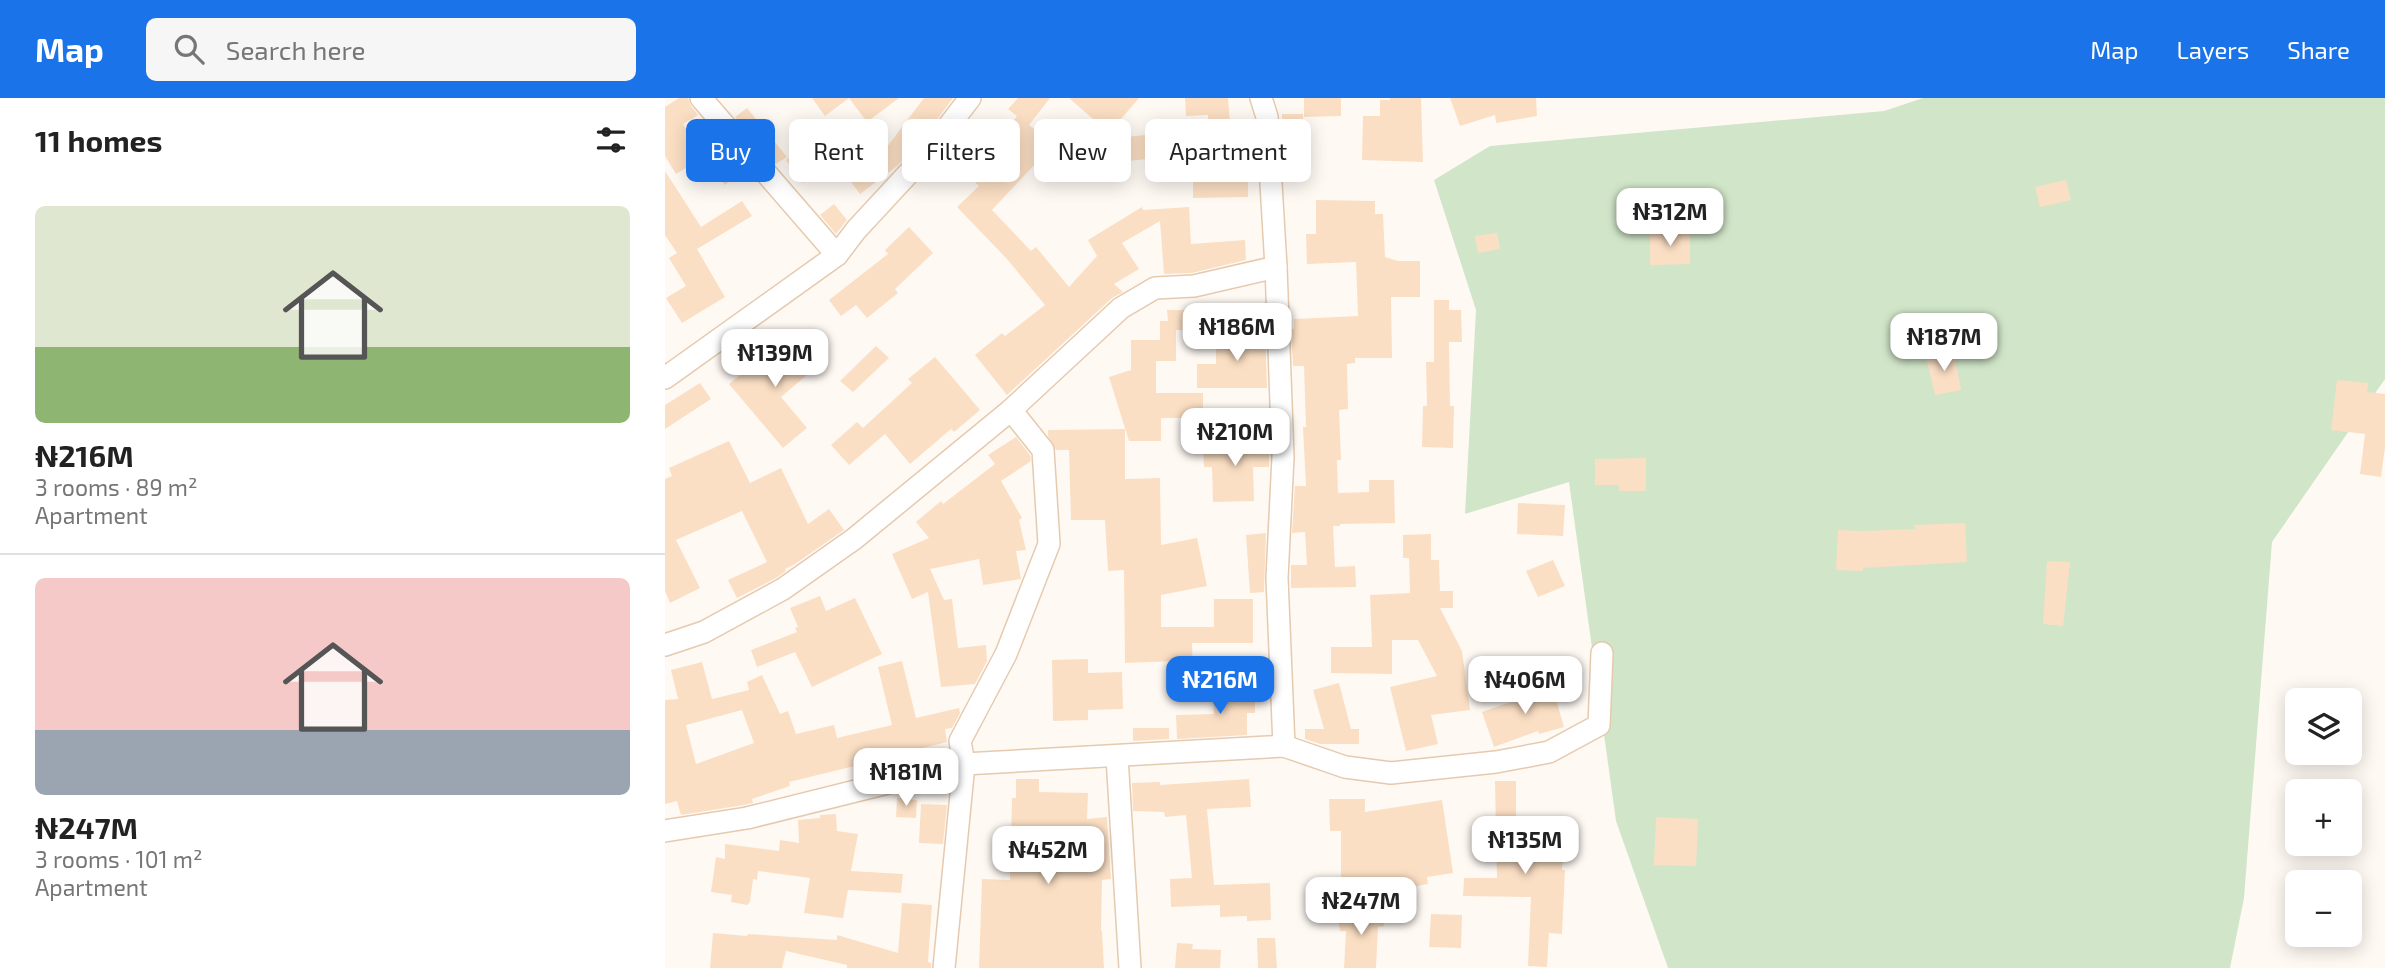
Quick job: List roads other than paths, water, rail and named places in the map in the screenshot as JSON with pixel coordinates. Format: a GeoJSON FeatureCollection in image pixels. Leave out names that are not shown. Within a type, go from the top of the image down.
{"type":"FeatureCollection","features":[{"type":"Feature","properties":{"kind":"street"},"geometry":{"type":"LineString","coordinates":[[701,98],[837,255]]}},
{"type":"Feature","properties":{"kind":"street"},"geometry":{"type":"LineString","coordinates":[[665,379],[837,255],[856,230],[931,149],[970,98]]}},
{"type":"Feature","properties":{"kind":"street"},"geometry":{"type":"LineString","coordinates":[[1261,98],[1268,117],[1283,457],[1277,578],[1284,746]]}},
{"type":"Feature","properties":{"kind":"street"},"geometry":{"type":"LineString","coordinates":[[665,645],[704,632],[783,589],[854,539],[1011,410],[1121,307],[1155,288],[1193,286],[1276,267]]}},
{"type":"Feature","properties":{"kind":"street"},"geometry":{"type":"LineString","coordinates":[[944,968],[964,764],[960,741],[1006,654],[1049,544],[1043,450],[1011,410]]}},
{"type":"Feature","properties":{"kind":"street"},"geometry":{"type":"LineString","coordinates":[[665,831],[747,818],[964,764],[1284,746],[1345,766],[1391,773],[1496,762],[1549,752],[1599,725],[1602,653]]}},
{"type":"Feature","properties":{"kind":"street"},"geometry":{"type":"LineString","coordinates":[[1117,757],[1130,968]]}}]}
